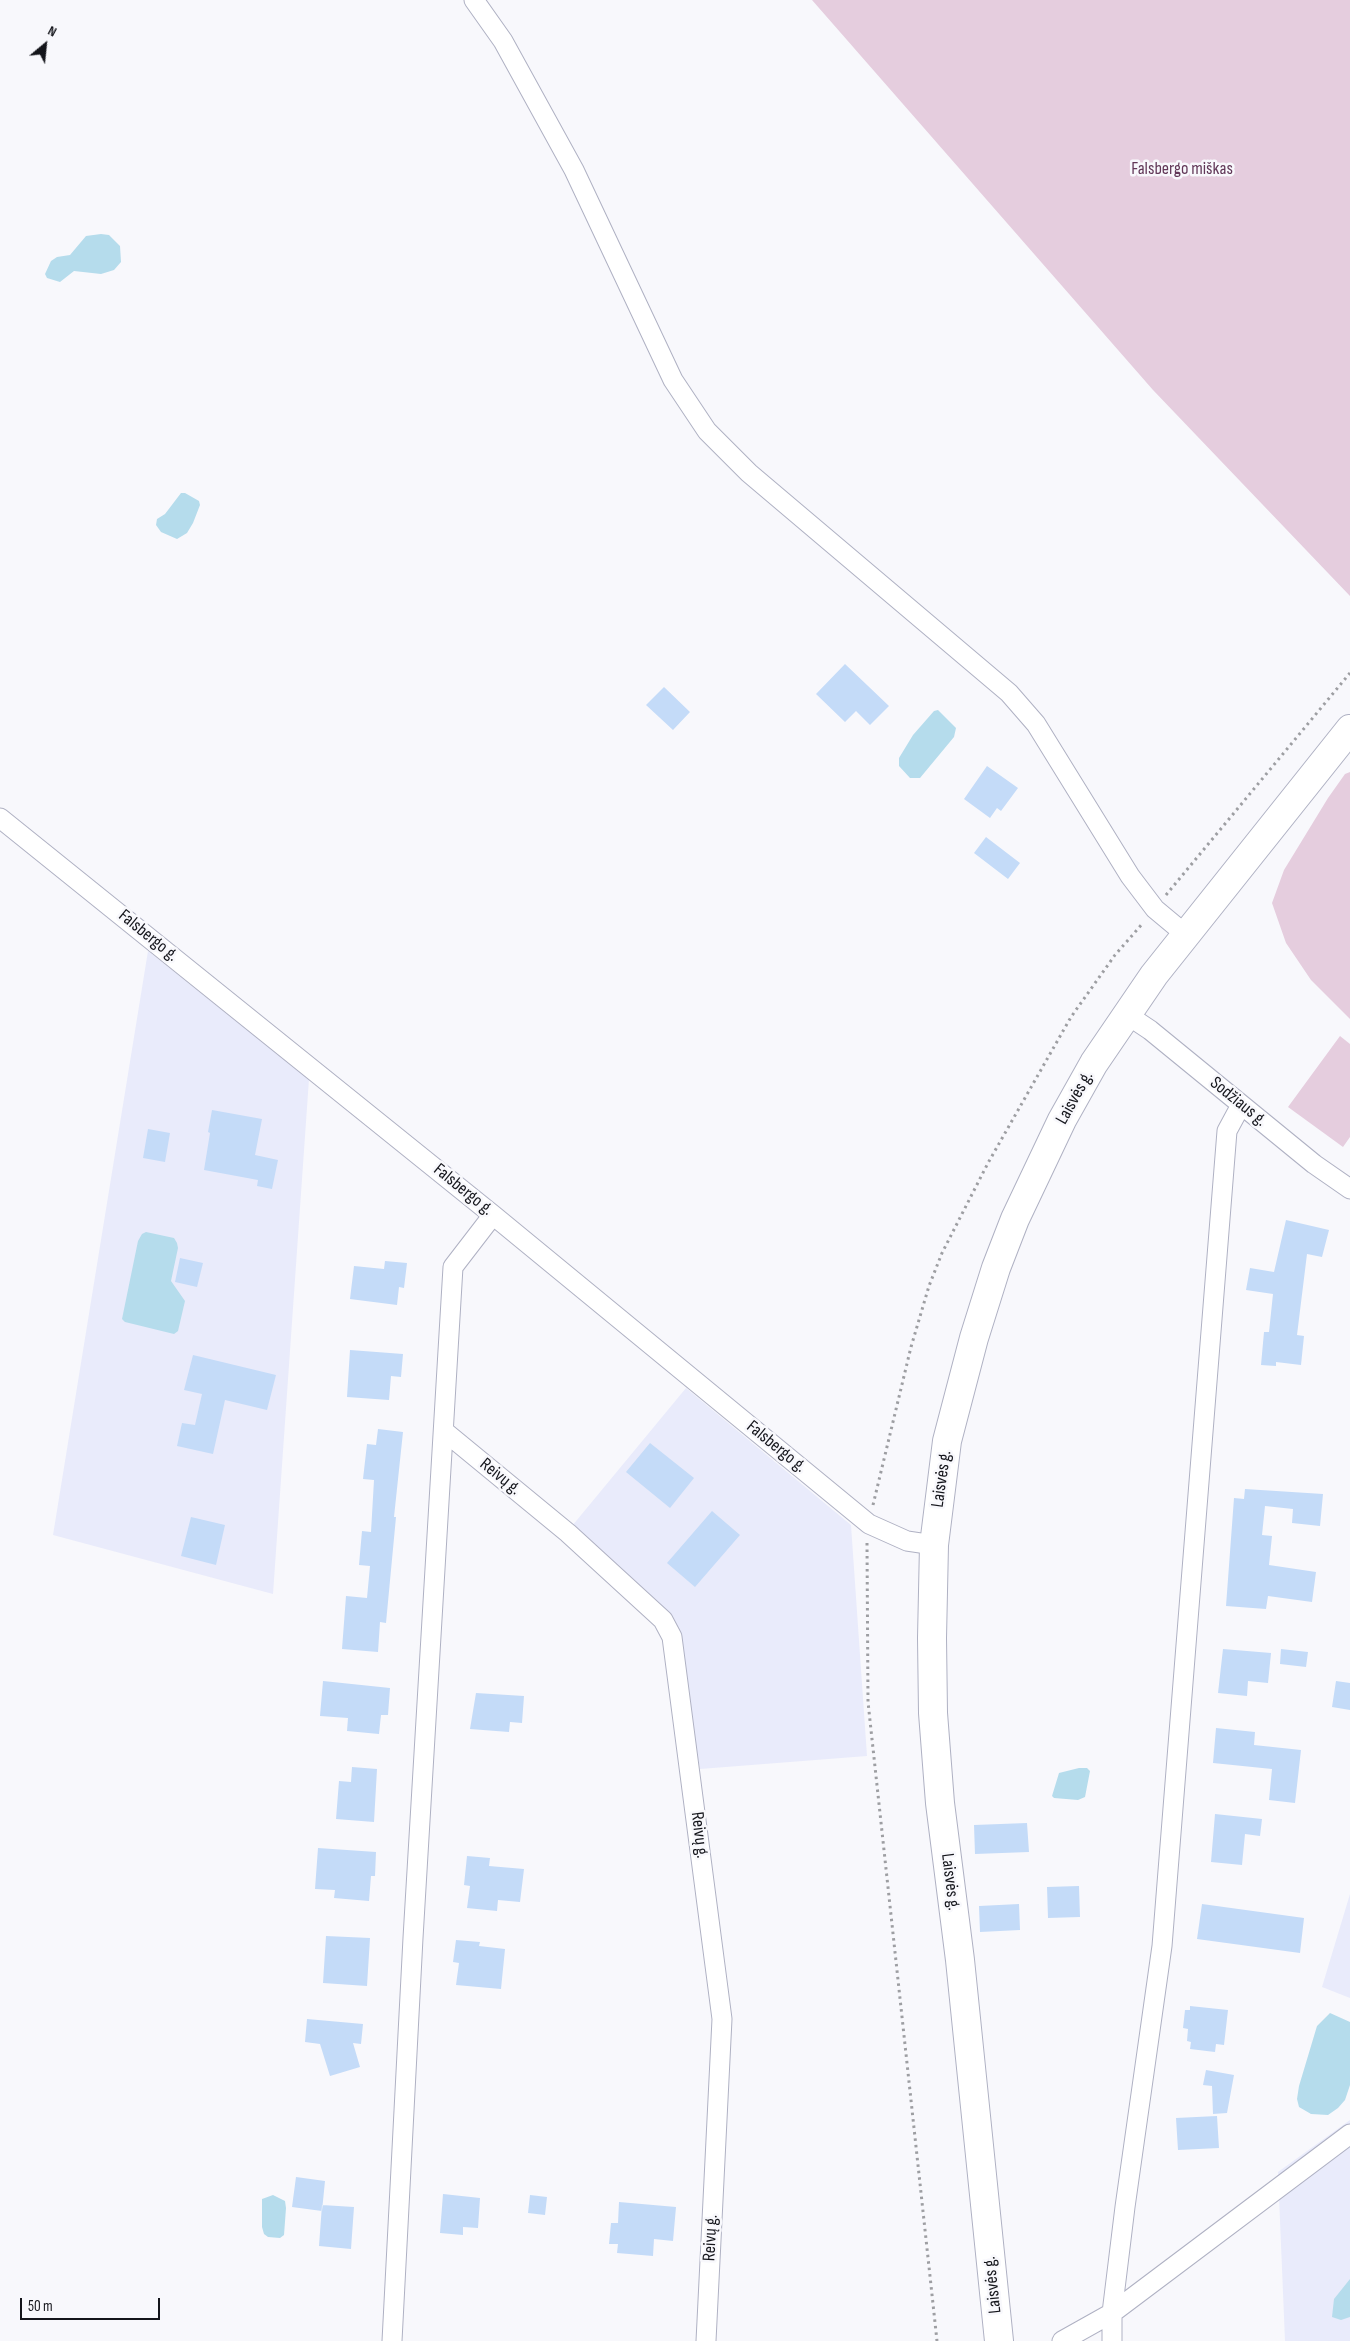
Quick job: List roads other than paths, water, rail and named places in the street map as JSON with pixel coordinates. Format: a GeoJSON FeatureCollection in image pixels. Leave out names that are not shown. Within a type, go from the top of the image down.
{"type":"FeatureCollection","features":[{"type":"Feature","properties":{"kind":"main road","name":"Laisvės g."},"geometry":{"type":"LineString","coordinates":[[999,2341],[960,1960],[940,1794],[934,1713],[932,1638],[934,1545],[948,1442],[974,1338],[996,1268],[1015,1219],[1050,1144],[1094,1063],[1126,1014],[1185,934],[1350,729]]}},
{"type":"Feature","properties":{"kind":"street"},"geometry":{"type":"LineString","coordinates":[[474,0],[503,41],[574,170],[672,380],[708,431],[750,473],[1019,704],[1036,724],[1130,876],[1155,908],[1185,934]]}},
{"type":"Feature","properties":{"kind":"street","name":"Falsbergo g."},"geometry":{"type":"LineString","coordinates":[[0,818],[493,1214],[869,1524],[907,1541],[934,1545]]}},
{"type":"Feature","properties":{"kind":"street","name":"Sodžiaus g."},"geometry":{"type":"LineString","coordinates":[[1126,1014],[1157,1036],[1314,1164],[1350,1189]]}},
{"type":"Feature","properties":{"kind":"street"},"geometry":{"type":"LineString","coordinates":[[1112,2341],[1112,2313],[1162,1946],[1227,1131],[1241,1104]]}},
{"type":"Feature","properties":{"kind":"street"},"geometry":{"type":"LineString","coordinates":[[392,2341],[413,1948],[454,1266],[493,1214]]}},
{"type":"Feature","properties":{"kind":"street","name":"Reivų g."},"geometry":{"type":"LineString","coordinates":[[444,1431],[568,1533],[663,1620],[672,1637],[722,2019],[706,2341]]}},
{"type":"Feature","properties":{"kind":"street"},"geometry":{"type":"LineString","coordinates":[[1062,2341],[1112,2313],[1350,2134]]}},
{"type":"Feature","properties":{"kind":"water"},"geometry":{"type":"Polygon","coordinates":[[[109,235],[120,246],[121,262],[114,270],[101,274],[74,271],[60,282],[47,278],[45,274],[51,261],[57,257],[70,255],[86,236],[109,235]]]}},
{"type":"Feature","properties":{"kind":"water"},"geometry":{"type":"Polygon","coordinates":[[[181,493],[185,493],[199,501],[200,505],[187,533],[177,539],[161,532],[156,525],[157,519],[165,514],[181,493]]]}},
{"type":"Feature","properties":{"kind":"water"},"geometry":{"type":"Polygon","coordinates":[[[938,710],[956,728],[954,737],[920,778],[910,778],[899,766],[899,758],[913,735],[934,711],[938,710]]]}},
{"type":"Feature","properties":{"kind":"water"},"geometry":{"type":"Polygon","coordinates":[[[146,1232],[174,1238],[177,1243],[178,1248],[171,1281],[185,1301],[178,1331],[174,1334],[125,1322],[122,1319],[138,1241],[142,1234],[146,1232]]]}},
{"type":"Feature","properties":{"kind":"water"},"geometry":{"type":"Polygon","coordinates":[[[1087,1768],[1090,1771],[1085,1797],[1078,1800],[1054,1798],[1052,1796],[1059,1773],[1087,1768]]]}},
{"type":"Feature","properties":{"kind":"water"},"geometry":{"type":"Polygon","coordinates":[[[1330,2013],[1350,2022],[1350,2085],[1345,2100],[1338,2108],[1328,2115],[1311,2114],[1299,2107],[1297,2099],[1299,2086],[1317,2026],[1330,2013]]]}},
{"type":"Feature","properties":{"kind":"water"},"geometry":{"type":"Polygon","coordinates":[[[273,2195],[285,2201],[284,2235],[280,2238],[268,2237],[264,2234],[262,2227],[262,2199],[273,2195]]]}},
{"type":"Feature","properties":{"kind":"water"},"geometry":{"type":"Polygon","coordinates":[[[1350,2279],[1350,2317],[1341,2320],[1332,2317],[1334,2299],[1350,2279]]]}},
{"type":"Feature","properties":{"kind":"park label","name":"Falsbergo miškas"},"geometry":{"type":"Point","coordinates":[1182,169]}}]}
